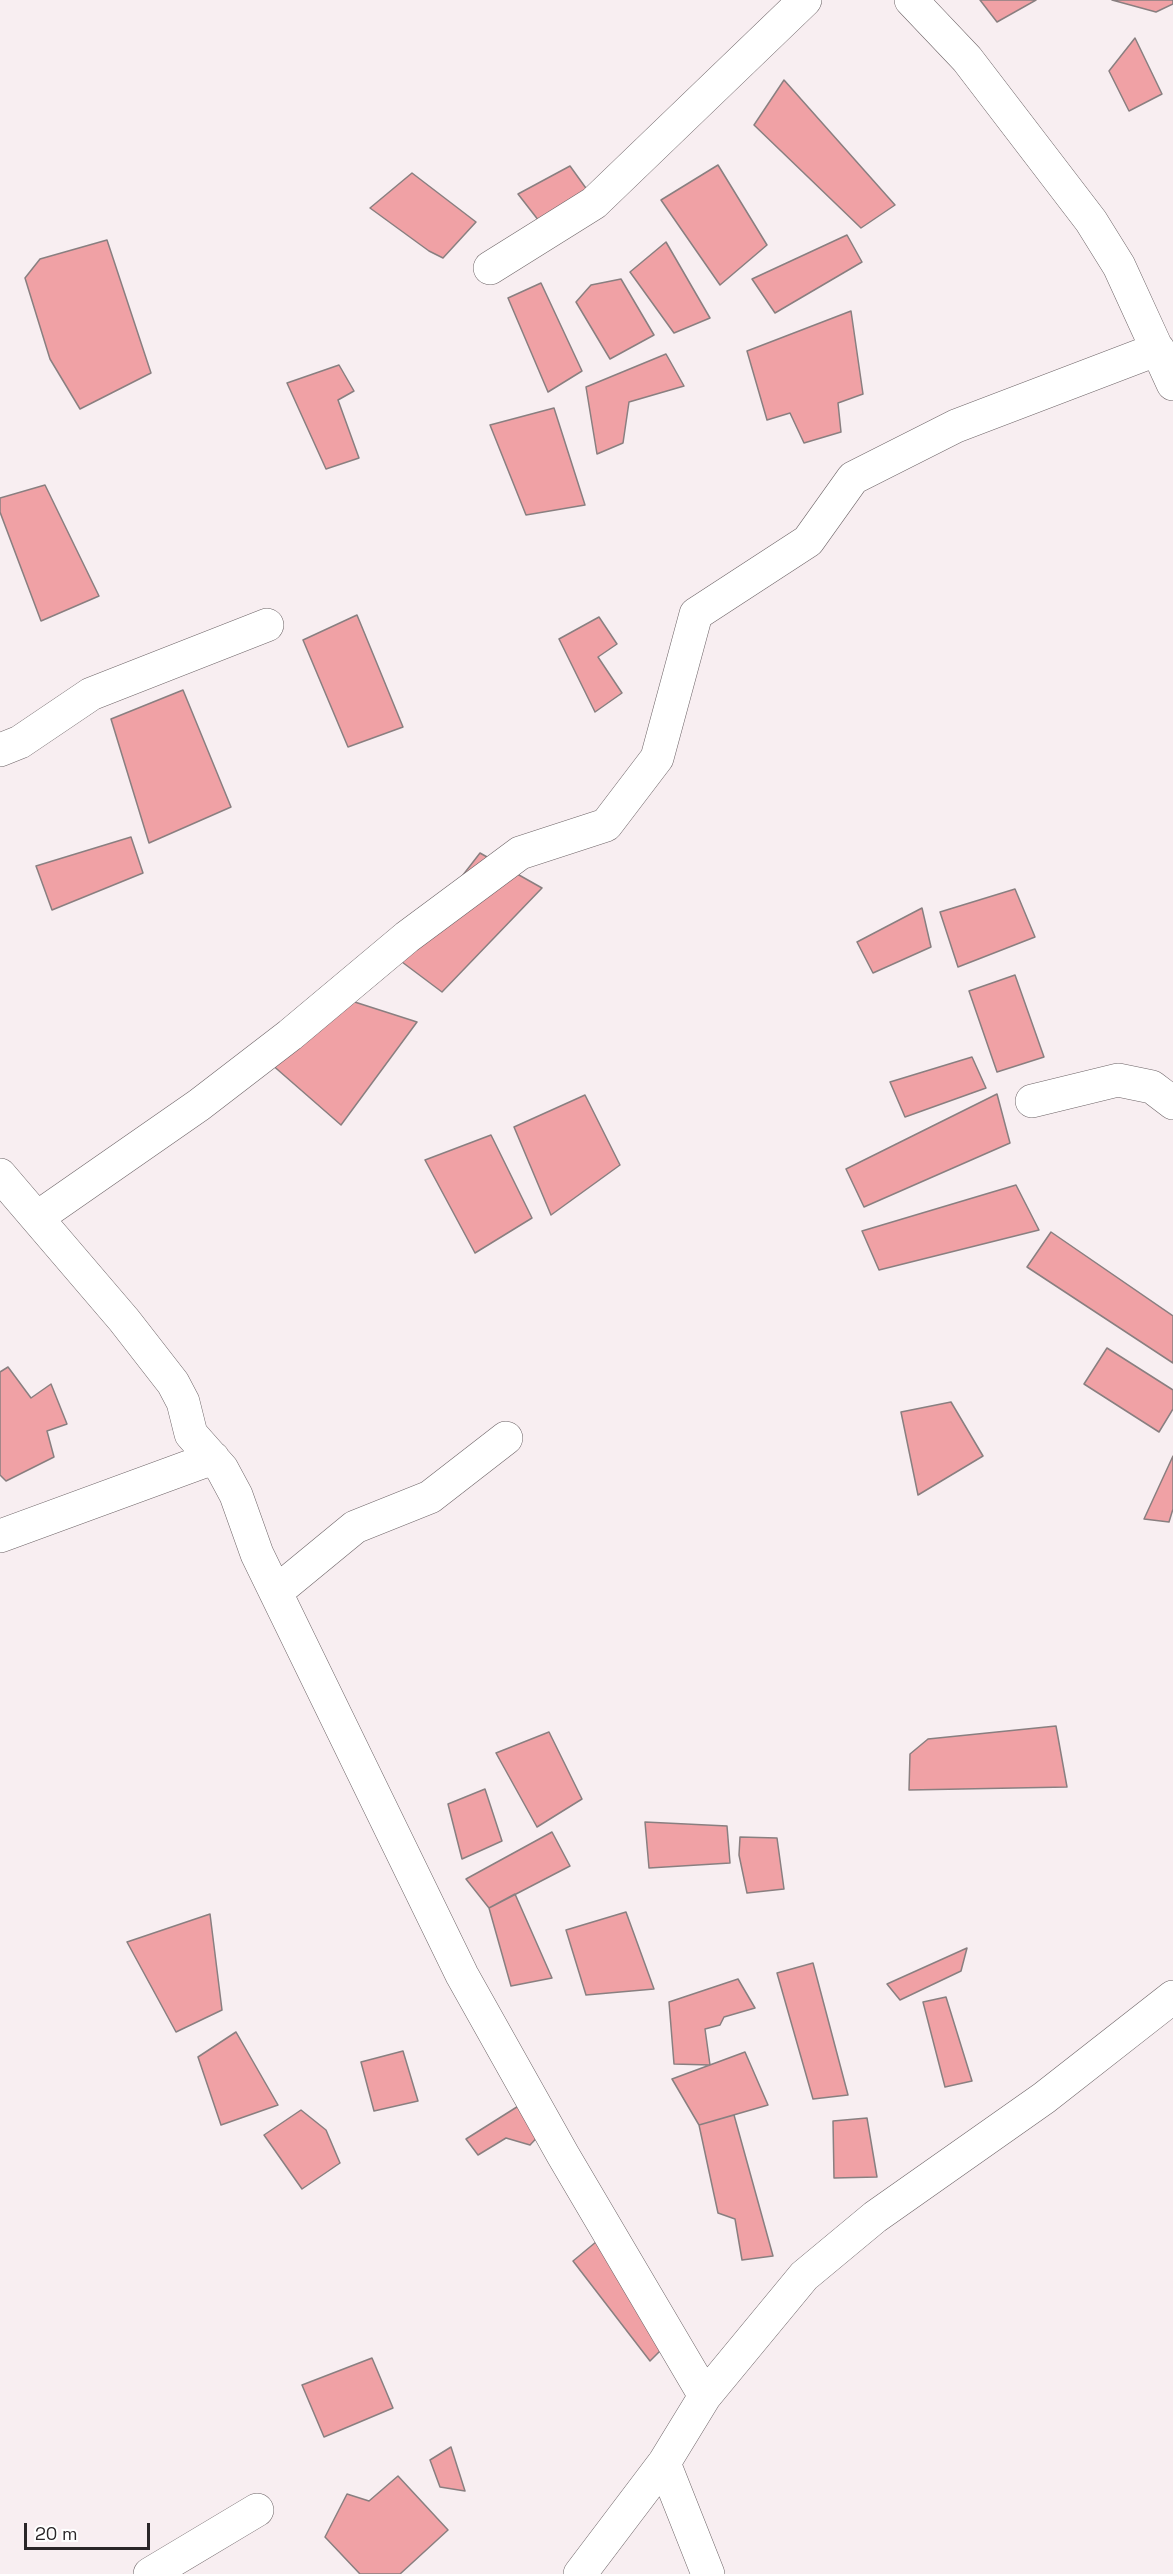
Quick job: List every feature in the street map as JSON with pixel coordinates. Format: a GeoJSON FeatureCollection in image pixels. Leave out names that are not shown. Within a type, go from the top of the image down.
{"type":"FeatureCollection","features":[{"type":"Feature","properties":{"kind":"street"},"geometry":{"type":"LineString","coordinates":[[490,268],[594,203],[805,0]]}},
{"type":"Feature","properties":{"kind":"street"},"geometry":{"type":"LineString","coordinates":[[911,0],[967,59],[1091,221],[1119,266],[1173,384]]}},
{"type":"Feature","properties":{"kind":"street"},"geometry":{"type":"LineString","coordinates":[[38,1216],[199,1105],[290,1035],[407,937],[520,853],[606,825],[657,758],[696,614],[807,541],[853,478],[956,426],[1158,349]]}},
{"type":"Feature","properties":{"kind":"street"},"geometry":{"type":"LineString","coordinates":[[0,750],[20,742],[91,694],[267,625]]}},
{"type":"Feature","properties":{"kind":"street"},"geometry":{"type":"LineString","coordinates":[[1032,1101],[1119,1080],[1152,1087],[1173,1103]]}},
{"type":"Feature","properties":{"kind":"street"},"geometry":{"type":"LineString","coordinates":[[0,1175],[38,1216],[173,1383],[183,1402],[191,1434],[213,1458],[236,1495],[257,1554],[462,1975],[563,2155],[705,2396]]}},
{"type":"Feature","properties":{"kind":"street"},"geometry":{"type":"LineString","coordinates":[[276,1592],[355,1527],[430,1497],[506,1438]]}},
{"type":"Feature","properties":{"kind":"street"},"geometry":{"type":"LineString","coordinates":[[0,1536],[213,1458]]}},
{"type":"Feature","properties":{"kind":"street"},"geometry":{"type":"LineString","coordinates":[[580,2574],[664,2463],[705,2396],[804,2276],[875,2217],[1044,2098],[1173,1997]]}},
{"type":"Feature","properties":{"kind":"street"},"geometry":{"type":"LineString","coordinates":[[664,2463],[708,2574]]}},
{"type":"Feature","properties":{"kind":"street"},"geometry":{"type":"LineString","coordinates":[[150,2574],[257,2510]]}},
{"type":"Feature","properties":{"kind":"building"},"geometry":{"type":"Polygon","coordinates":[[[980,0],[1036,0],[997,22],[980,0]]]}},
{"type":"Feature","properties":{"kind":"building"},"geometry":{"type":"Polygon","coordinates":[[[1112,0],[1173,0],[1173,4],[1156,12],[1112,0]]]}},
{"type":"Feature","properties":{"kind":"building"},"geometry":{"type":"Polygon","coordinates":[[[1135,38],[1162,94],[1129,111],[1109,71],[1135,38]]]}},
{"type":"Feature","properties":{"kind":"building"},"geometry":{"type":"Polygon","coordinates":[[[784,80],[895,205],[861,228],[754,125],[784,80]]]}},
{"type":"Feature","properties":{"kind":"building"},"geometry":{"type":"Polygon","coordinates":[[[718,165],[767,245],[720,285],[661,200],[718,165]]]}},
{"type":"Feature","properties":{"kind":"building"},"geometry":{"type":"Polygon","coordinates":[[[570,166],[588,191],[539,221],[518,194],[570,166]]]}},
{"type":"Feature","properties":{"kind":"building"},"geometry":{"type":"Polygon","coordinates":[[[412,173],[476,222],[443,258],[429,251],[370,208],[412,173]]]}},
{"type":"Feature","properties":{"kind":"building"},"geometry":{"type":"Polygon","coordinates":[[[847,235],[862,262],[775,313],[752,279],[847,235]]]}},
{"type":"Feature","properties":{"kind":"building"},"geometry":{"type":"Polygon","coordinates":[[[107,240],[151,373],[80,409],[50,359],[25,278],[40,259],[107,240]]]}},
{"type":"Feature","properties":{"kind":"building"},"geometry":{"type":"Polygon","coordinates":[[[666,242],[710,318],[674,333],[630,272],[666,242]]]}},
{"type":"Feature","properties":{"kind":"building"},"geometry":{"type":"Polygon","coordinates":[[[621,279],[654,335],[610,359],[576,302],[591,285],[621,279]]]}},
{"type":"Feature","properties":{"kind":"building"},"geometry":{"type":"Polygon","coordinates":[[[541,283],[582,371],[548,392],[508,298],[541,283]]]}},
{"type":"Feature","properties":{"kind":"building"},"geometry":{"type":"Polygon","coordinates":[[[851,311],[863,394],[838,403],[841,432],[804,443],[790,413],[767,420],[747,351],[851,311]]]}},
{"type":"Feature","properties":{"kind":"building"},"geometry":{"type":"Polygon","coordinates":[[[666,354],[684,386],[629,402],[623,443],[597,454],[586,387],[666,354]]]}},
{"type":"Feature","properties":{"kind":"building"},"geometry":{"type":"Polygon","coordinates":[[[339,365],[354,391],[338,400],[359,458],[326,469],[287,383],[339,365]]]}},
{"type":"Feature","properties":{"kind":"building"},"geometry":{"type":"Polygon","coordinates":[[[554,408],[585,505],[526,515],[490,425],[554,408]]]}},
{"type":"Feature","properties":{"kind":"building"},"geometry":{"type":"Polygon","coordinates":[[[45,485],[99,596],[41,621],[0,512],[0,498],[45,485]]]}},
{"type":"Feature","properties":{"kind":"building"},"geometry":{"type":"Polygon","coordinates":[[[357,615],[403,727],[348,747],[303,640],[357,615]]]}},
{"type":"Feature","properties":{"kind":"building"},"geometry":{"type":"Polygon","coordinates":[[[599,617],[617,644],[598,657],[622,693],[595,712],[559,639],[599,617]]]}},
{"type":"Feature","properties":{"kind":"building"},"geometry":{"type":"Polygon","coordinates":[[[183,690],[231,807],[149,843],[111,719],[183,690]]]}},
{"type":"Feature","properties":{"kind":"building"},"geometry":{"type":"Polygon","coordinates":[[[131,837],[143,873],[52,910],[36,866],[131,837]]]}},
{"type":"Feature","properties":{"kind":"building"},"geometry":{"type":"Polygon","coordinates":[[[480,853],[542,888],[442,992],[398,959],[480,853]]]}},
{"type":"Feature","properties":{"kind":"building"},"geometry":{"type":"Polygon","coordinates":[[[1015,889],[1035,937],[958,967],[940,912],[1015,889]]]}},
{"type":"Feature","properties":{"kind":"building"},"geometry":{"type":"Polygon","coordinates":[[[922,908],[931,947],[873,973],[857,942],[922,908]]]}},
{"type":"Feature","properties":{"kind":"building"},"geometry":{"type":"Polygon","coordinates":[[[1015,975],[1044,1057],[997,1072],[969,991],[1015,975]]]}},
{"type":"Feature","properties":{"kind":"building"},"geometry":{"type":"Polygon","coordinates":[[[336,996],[417,1022],[341,1125],[262,1056],[336,996]]]}},
{"type":"Feature","properties":{"kind":"building"},"geometry":{"type":"Polygon","coordinates":[[[972,1057],[986,1088],[905,1117],[890,1082],[972,1057]]]}},
{"type":"Feature","properties":{"kind":"building"},"geometry":{"type":"Polygon","coordinates":[[[997,1094],[1010,1143],[864,1207],[846,1169],[997,1094]]]}},
{"type":"Feature","properties":{"kind":"building"},"geometry":{"type":"Polygon","coordinates":[[[585,1095],[620,1165],[551,1215],[514,1127],[585,1095]]]}},
{"type":"Feature","properties":{"kind":"building"},"geometry":{"type":"Polygon","coordinates":[[[491,1135],[532,1218],[475,1253],[425,1160],[491,1135]]]}},
{"type":"Feature","properties":{"kind":"building"},"geometry":{"type":"Polygon","coordinates":[[[1016,1185],[1039,1230],[879,1270],[862,1231],[1016,1185]]]}},
{"type":"Feature","properties":{"kind":"building"},"geometry":{"type":"Polygon","coordinates":[[[1051,1232],[1173,1316],[1173,1363],[1027,1267],[1051,1232]]]}},
{"type":"Feature","properties":{"kind":"building"},"geometry":{"type":"Polygon","coordinates":[[[1107,1348],[1173,1390],[1173,1409],[1159,1432],[1084,1384],[1107,1348]]]}},
{"type":"Feature","properties":{"kind":"building"},"geometry":{"type":"Polygon","coordinates":[[[8,1367],[31,1398],[51,1384],[67,1424],[47,1431],[54,1457],[6,1481],[0,1475],[0,1372],[8,1367]]]}},
{"type":"Feature","properties":{"kind":"building"},"geometry":{"type":"Polygon","coordinates":[[[951,1402],[983,1456],[918,1495],[901,1412],[951,1402]]]}},
{"type":"Feature","properties":{"kind":"building"},"geometry":{"type":"Polygon","coordinates":[[[1173,1456],[1173,1509],[1169,1522],[1144,1519],[1173,1456]]]}},
{"type":"Feature","properties":{"kind":"building"},"geometry":{"type":"Polygon","coordinates":[[[1056,1726],[1067,1787],[909,1790],[910,1754],[928,1739],[1056,1726]]]}},
{"type":"Feature","properties":{"kind":"building"},"geometry":{"type":"Polygon","coordinates":[[[549,1732],[582,1799],[537,1827],[496,1753],[549,1732]]]}},
{"type":"Feature","properties":{"kind":"building"},"geometry":{"type":"Polygon","coordinates":[[[485,1789],[502,1841],[462,1859],[448,1804],[485,1789]]]}},
{"type":"Feature","properties":{"kind":"building"},"geometry":{"type":"Polygon","coordinates":[[[645,1822],[727,1826],[730,1863],[649,1868],[645,1822]]]}},
{"type":"Feature","properties":{"kind":"building"},"geometry":{"type":"Polygon","coordinates":[[[552,1832],[570,1866],[489,1908],[466,1879],[552,1832]]]}},
{"type":"Feature","properties":{"kind":"building"},"geometry":{"type":"Polygon","coordinates":[[[740,1837],[777,1838],[784,1889],[747,1893],[739,1855],[740,1837]]]}},
{"type":"Feature","properties":{"kind":"building"},"geometry":{"type":"Polygon","coordinates":[[[515,1894],[552,1978],[511,1986],[489,1908],[515,1894]]]}},
{"type":"Feature","properties":{"kind":"building"},"geometry":{"type":"Polygon","coordinates":[[[626,1912],[654,1989],[586,1995],[566,1930],[626,1912]]]}},
{"type":"Feature","properties":{"kind":"building"},"geometry":{"type":"Polygon","coordinates":[[[210,1914],[222,2010],[176,2032],[127,1942],[210,1914]]]}},
{"type":"Feature","properties":{"kind":"building"},"geometry":{"type":"Polygon","coordinates":[[[967,1948],[961,1971],[900,2000],[887,1984],[967,1948]]]}},
{"type":"Feature","properties":{"kind":"building"},"geometry":{"type":"Polygon","coordinates":[[[813,1963],[848,2095],[813,2099],[777,1973],[813,1963]]]}},
{"type":"Feature","properties":{"kind":"building"},"geometry":{"type":"Polygon","coordinates":[[[738,1979],[755,2008],[724,2017],[720,2025],[705,2029],[710,2065],[674,2064],[669,2002],[738,1979]]]}},
{"type":"Feature","properties":{"kind":"building"},"geometry":{"type":"Polygon","coordinates":[[[946,1997],[972,2081],[945,2087],[923,2002],[946,1997]]]}},
{"type":"Feature","properties":{"kind":"building"},"geometry":{"type":"Polygon","coordinates":[[[236,2032],[278,2105],[221,2125],[198,2057],[236,2032]]]}},
{"type":"Feature","properties":{"kind":"building"},"geometry":{"type":"Polygon","coordinates":[[[403,2051],[418,2101],[374,2111],[361,2062],[403,2051]]]}},
{"type":"Feature","properties":{"kind":"building"},"geometry":{"type":"Polygon","coordinates":[[[745,2052],[768,2105],[699,2125],[672,2079],[745,2052]]]}},
{"type":"Feature","properties":{"kind":"building"},"geometry":{"type":"Polygon","coordinates":[[[520,2105],[547,2127],[530,2145],[506,2138],[478,2155],[466,2139],[520,2105]]]}},
{"type":"Feature","properties":{"kind":"building"},"geometry":{"type":"Polygon","coordinates":[[[301,2110],[326,2130],[340,2163],[302,2189],[264,2135],[301,2110]]]}},
{"type":"Feature","properties":{"kind":"building"},"geometry":{"type":"Polygon","coordinates":[[[734,2115],[773,2256],[742,2260],[735,2219],[718,2213],[699,2125],[734,2115]]]}},
{"type":"Feature","properties":{"kind":"building"},"geometry":{"type":"Polygon","coordinates":[[[867,2118],[877,2177],[834,2178],[833,2121],[867,2118]]]}},
{"type":"Feature","properties":{"kind":"building"},"geometry":{"type":"Polygon","coordinates":[[[608,2232],[664,2347],[650,2361],[573,2261],[608,2232]]]}},
{"type":"Feature","properties":{"kind":"building"},"geometry":{"type":"Polygon","coordinates":[[[372,2358],[393,2408],[324,2437],[302,2385],[372,2358]]]}},
{"type":"Feature","properties":{"kind":"building"},"geometry":{"type":"Polygon","coordinates":[[[451,2447],[465,2491],[440,2487],[430,2460],[451,2447]]]}},
{"type":"Feature","properties":{"kind":"building"},"geometry":{"type":"Polygon","coordinates":[[[398,2476],[448,2530],[400,2574],[360,2574],[325,2537],[347,2494],[369,2501],[398,2476]]]}}]}
